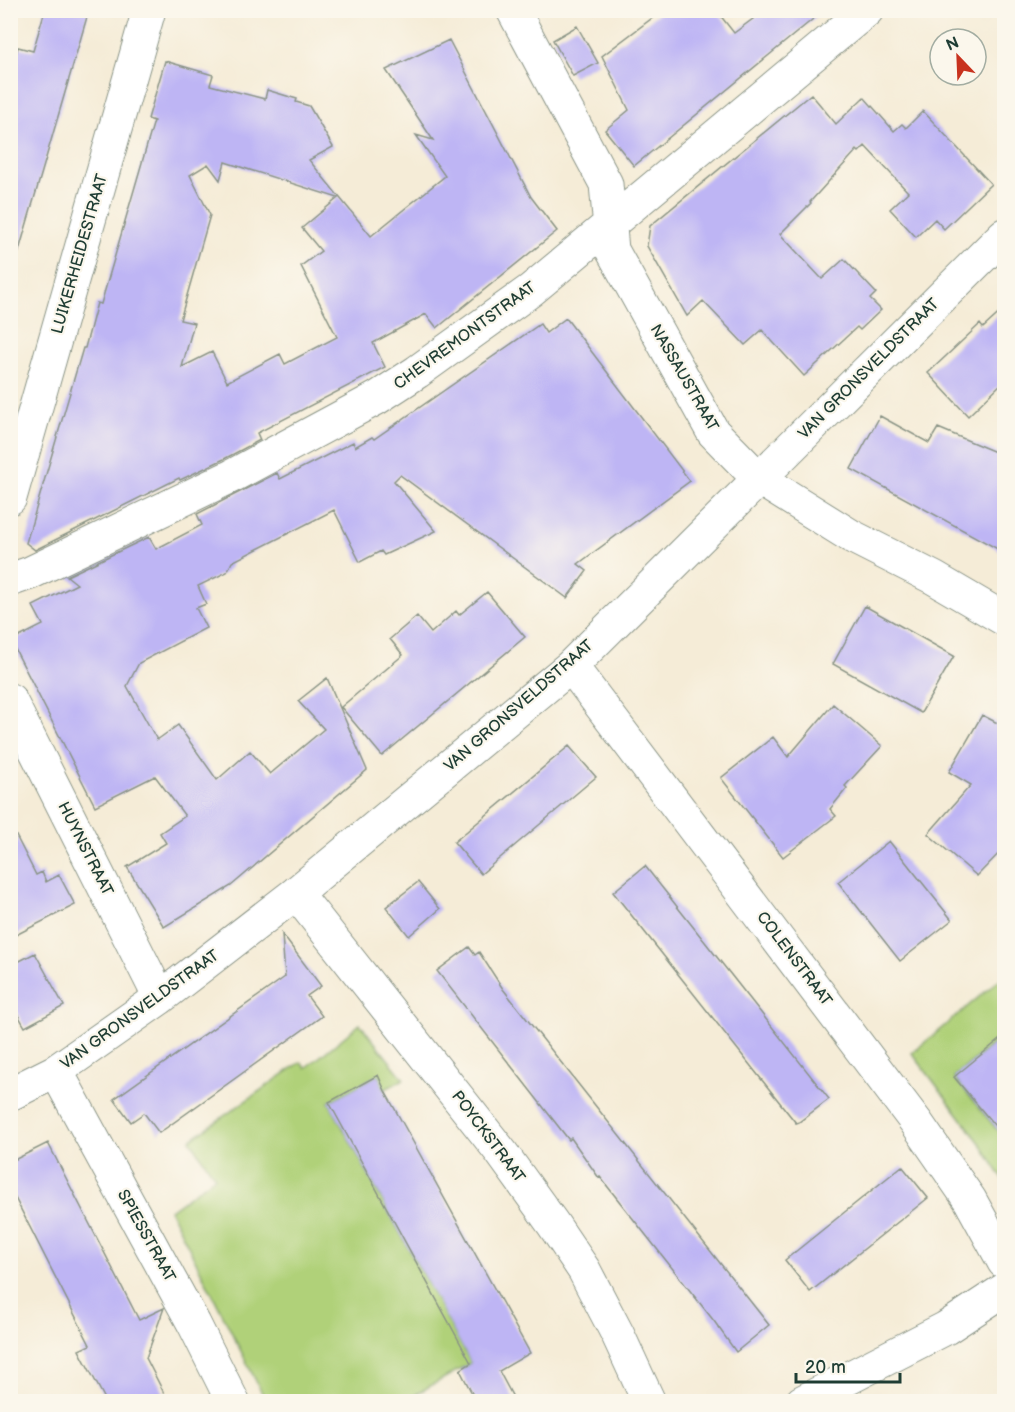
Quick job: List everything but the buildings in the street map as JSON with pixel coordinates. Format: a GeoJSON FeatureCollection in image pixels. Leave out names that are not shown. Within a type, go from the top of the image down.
{"type":"FeatureCollection","features":[{"type":"Feature","properties":{"kind":"street","name":"LUIKERHEIDESTRAAT"},"geometry":{"type":"LineString","coordinates":[[10,498],[149,10]]}},
{"type":"Feature","properties":{"kind":"street","name":"NASSAUSTRAAT"},"geometry":{"type":"LineString","coordinates":[[513,10],[606,184],[612,250],[713,432],[758,478],[850,536],[934,578],[1005,619]]}},
{"type":"Feature","properties":{"kind":"street","name":"CHEVREMONTSTRAAT"},"geometry":{"type":"LineString","coordinates":[[10,580],[30,573],[232,476],[377,398],[531,290],[867,10]]}},
{"type":"Feature","properties":{"kind":"street","name":"VAN GRONSVELDSTRAAT"},"geometry":{"type":"LineString","coordinates":[[10,1094],[56,1071],[160,998],[296,893],[571,666],[1005,234]]}},
{"type":"Feature","properties":{"kind":"street","name":"COLENSTRAAT"},"geometry":{"type":"LineString","coordinates":[[571,666],[916,1122],[970,1200],[1005,1262]]}},
{"type":"Feature","properties":{"kind":"street","name":"HUYNSTRAAT"},"geometry":{"type":"LineString","coordinates":[[10,700],[160,998]]}},
{"type":"Feature","properties":{"kind":"street","name":"POYCKSTRAAT"},"geometry":{"type":"LineString","coordinates":[[296,893],[501,1152],[584,1270],[649,1401]]}},
{"type":"Feature","properties":{"kind":"street","name":"SPIESSTRAAT"},"geometry":{"type":"LineString","coordinates":[[56,1071],[194,1324],[233,1401]]}},
{"type":"Feature","properties":{"kind":"street"},"geometry":{"type":"LineString","coordinates":[[802,1401],[946,1328],[1005,1290]]}},
{"type":"Feature","properties":{"kind":"green space"},"geometry":{"type":"Polygon","coordinates":[[[1004,976],[1004,1035],[954,1077],[1004,1138],[1004,1181],[980,1143],[912,1053],[1004,976]]]}},
{"type":"Feature","properties":{"kind":"green space"},"geometry":{"type":"Polygon","coordinates":[[[360,1024],[404,1079],[384,1090],[378,1075],[329,1102],[471,1363],[404,1401],[266,1401],[170,1210],[215,1177],[190,1140],[301,1062],[306,1068],[360,1024]]]}}]}
